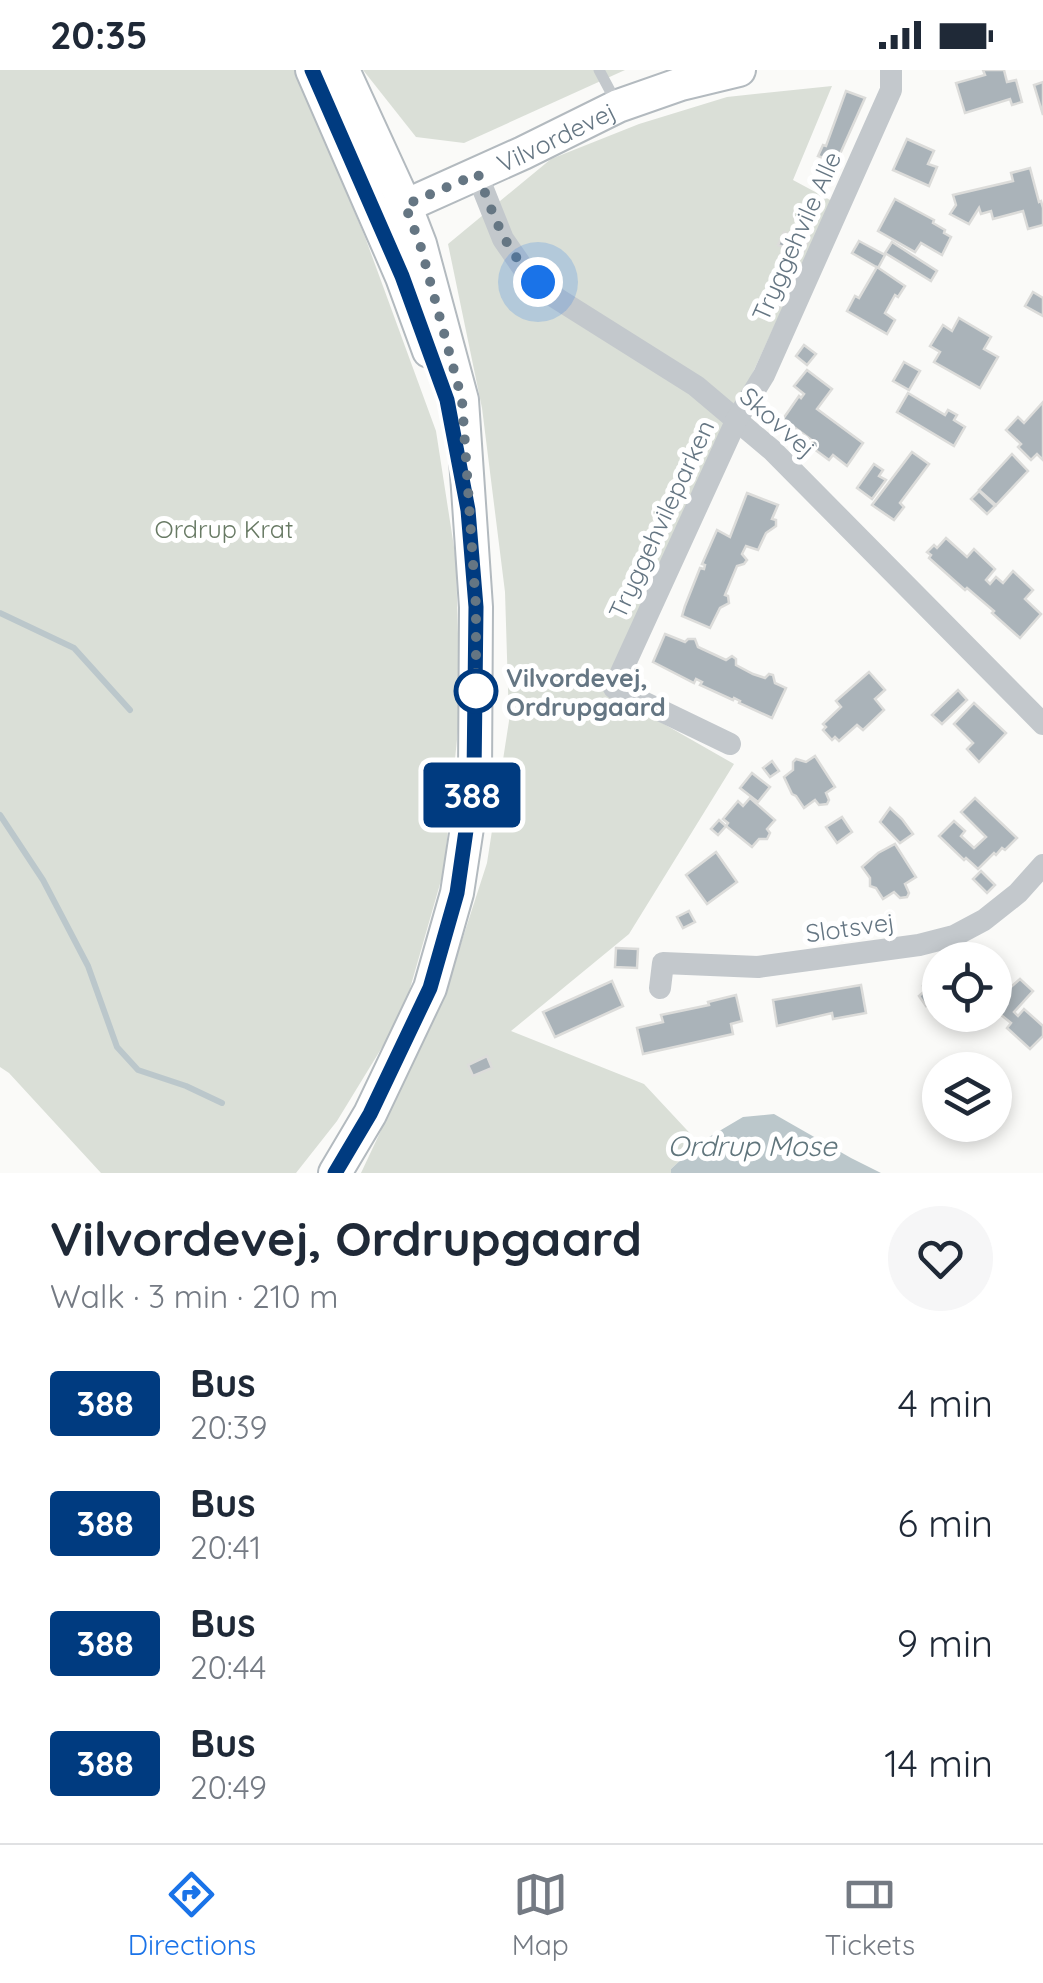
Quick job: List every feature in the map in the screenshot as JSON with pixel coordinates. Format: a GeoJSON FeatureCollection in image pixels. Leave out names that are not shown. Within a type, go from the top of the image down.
{"type":"FeatureCollection","features":[{"type":"Feature","properties":{"kind":"street"},"geometry":{"type":"LineString","coordinates":[[312,70],[391,212]]}},
{"type":"Feature","properties":{"kind":"street"},"geometry":{"type":"LineString","coordinates":[[334,1173],[370,1114],[430,988],[457,893],[474,775],[476,607],[468,510],[447,400],[402,276],[391,212],[343,70]]}},
{"type":"Feature","properties":{"kind":"street","name":"Vilvordevej"},"geometry":{"type":"LineString","coordinates":[[391,212],[618,106],[681,84],[739,70]]}},
{"type":"Feature","properties":{"kind":"street","name":"Tryggehvile Alle"},"geometry":{"type":"LineString","coordinates":[[737,419],[764,376],[891,90],[891,70]]}},
{"type":"Feature","properties":{"kind":"street","name":"Skovvej"},"geometry":{"type":"LineString","coordinates":[[478,174],[503,239],[523,268],[553,296],[696,386],[737,419],[1043,724]]}},
{"type":"Feature","properties":{"kind":"street","name":"Tryggehvileparken"},"geometry":{"type":"LineString","coordinates":[[730,744],[614,688],[737,419]]}},
{"type":"Feature","properties":{"kind":"street","name":"Slotsvej"},"geometry":{"type":"LineString","coordinates":[[660,988],[663,963],[758,967],[919,945],[954,936],[984,920],[1018,893],[1043,865]]}},
{"type":"Feature","properties":{"kind":"lane"},"geometry":{"type":"LineString","coordinates":[[600,70],[618,106]]}},
{"type":"Feature","properties":{"kind":"green space","name":"Ordrup Krat"},"geometry":{"type":"Polygon","coordinates":[[[0,70],[295,70],[365,237],[436,431],[456,560],[460,709],[444,870],[403,1013],[337,1121],[296,1173],[101,1173],[0,1067],[0,70]]]}},
{"type":"Feature","properties":{"kind":"green space"},"geometry":{"type":"Polygon","coordinates":[[[363,70],[625,70],[464,143],[416,137],[363,70]]]}},
{"type":"Feature","properties":{"kind":"green space"},"geometry":{"type":"Polygon","coordinates":[[[832,86],[793,180],[832,201],[606,691],[734,764],[629,934],[511,1031],[644,1084],[699,1143],[671,1173],[361,1173],[444,996],[487,863],[509,721],[505,592],[482,408],[448,244],[551,159],[639,124],[727,97],[832,86]]]}},
{"type":"Feature","properties":{"kind":"water","name":"Ordrup Mose"},"geometry":{"type":"Polygon","coordinates":[[[774,1114],[881,1173],[671,1173],[699,1143],[743,1117],[774,1114]]]}},
{"type":"Feature","properties":{"kind":"building"},"geometry":{"type":"Polygon","coordinates":[[[983,70],[1004,70],[1007,82],[1016,80],[1022,102],[1012,105],[1010,99],[965,113],[956,83],[985,75],[983,70]]]}},
{"type":"Feature","properties":{"kind":"building"},"geometry":{"type":"Polygon","coordinates":[[[1043,82],[1043,115],[1034,85],[1043,82]]]}},
{"type":"Feature","properties":{"kind":"building"},"geometry":{"type":"Polygon","coordinates":[[[846,91],[865,98],[836,163],[818,156],[826,146],[846,91]]]}},
{"type":"Feature","properties":{"kind":"building"},"geometry":{"type":"Polygon","coordinates":[[[907,139],[934,151],[928,164],[937,167],[929,186],[893,170],[907,139]]]}},
{"type":"Feature","properties":{"kind":"building"},"geometry":{"type":"Polygon","coordinates":[[[1030,168],[1043,208],[1043,225],[1028,229],[1023,211],[993,219],[991,211],[981,214],[979,208],[969,224],[950,214],[956,205],[953,195],[1013,181],[1011,173],[1030,168]]]}},
{"type":"Feature","properties":{"kind":"building"},"geometry":{"type":"Polygon","coordinates":[[[895,199],[934,220],[951,237],[942,255],[921,243],[915,252],[878,231],[895,199]]]}},
{"type":"Feature","properties":{"kind":"building"},"geometry":{"type":"Polygon","coordinates":[[[784,232],[808,242],[802,255],[778,245],[784,232]]]}},
{"type":"Feature","properties":{"kind":"building"},"geometry":{"type":"Polygon","coordinates":[[[859,241],[885,255],[878,268],[852,253],[859,241]]]}},
{"type":"Feature","properties":{"kind":"building"},"geometry":{"type":"Polygon","coordinates":[[[892,242],[937,271],[931,281],[885,253],[892,242]]]}},
{"type":"Feature","properties":{"kind":"building"},"geometry":{"type":"Polygon","coordinates":[[[877,267],[905,286],[885,313],[895,320],[887,334],[847,311],[877,267]]]}},
{"type":"Feature","properties":{"kind":"building"},"geometry":{"type":"Polygon","coordinates":[[[774,283],[787,289],[779,308],[765,301],[774,283]]]}},
{"type":"Feature","properties":{"kind":"building"},"geometry":{"type":"Polygon","coordinates":[[[1033,292],[1043,298],[1043,316],[1025,306],[1033,292]]]}},
{"type":"Feature","properties":{"kind":"building"},"geometry":{"type":"Polygon","coordinates":[[[959,318],[991,337],[984,349],[998,357],[980,388],[934,362],[940,352],[930,346],[943,325],[952,331],[959,318]]]}},
{"type":"Feature","properties":{"kind":"building"},"geometry":{"type":"Polygon","coordinates":[[[804,345],[816,354],[807,365],[796,356],[804,345]]]}},
{"type":"Feature","properties":{"kind":"building"},"geometry":{"type":"Polygon","coordinates":[[[904,362],[920,371],[909,390],[893,381],[904,362]]]}},
{"type":"Feature","properties":{"kind":"building"},"geometry":{"type":"Polygon","coordinates":[[[807,370],[832,389],[817,409],[863,443],[847,466],[833,455],[829,460],[810,446],[813,441],[783,419],[804,394],[794,386],[807,370]]]}},
{"type":"Feature","properties":{"kind":"building"},"geometry":{"type":"Polygon","coordinates":[[[908,393],[945,415],[948,410],[957,415],[954,420],[965,427],[954,446],[897,412],[908,393]]]}},
{"type":"Feature","properties":{"kind":"building"},"geometry":{"type":"Polygon","coordinates":[[[1043,402],[1043,460],[1037,454],[1031,460],[1006,430],[1018,417],[1024,423],[1043,402]]]}},
{"type":"Feature","properties":{"kind":"building"},"geometry":{"type":"Polygon","coordinates":[[[912,452],[929,464],[900,503],[904,507],[894,520],[872,505],[912,452]]]}},
{"type":"Feature","properties":{"kind":"building"},"geometry":{"type":"Polygon","coordinates":[[[1012,454],[1028,471],[996,505],[979,490],[1012,454]]]}},
{"type":"Feature","properties":{"kind":"building"},"geometry":{"type":"Polygon","coordinates":[[[874,464],[883,470],[879,476],[886,480],[872,499],[857,488],[874,464]]]}},
{"type":"Feature","properties":{"kind":"building"},"geometry":{"type":"Polygon","coordinates":[[[979,491],[995,506],[987,514],[971,499],[979,491]]]}},
{"type":"Feature","properties":{"kind":"building"},"geometry":{"type":"Polygon","coordinates":[[[747,493],[778,505],[772,519],[776,526],[766,533],[758,550],[746,546],[742,554],[747,560],[737,566],[725,595],[729,603],[720,608],[710,628],[682,616],[717,530],[730,537],[747,493]]]}},
{"type":"Feature","properties":{"kind":"building"},"geometry":{"type":"Polygon","coordinates":[[[946,538],[967,557],[974,549],[995,569],[986,580],[990,584],[996,577],[1003,583],[1013,571],[1033,590],[1025,599],[1041,614],[1020,638],[994,611],[929,558],[927,552],[946,538]]]}},
{"type":"Feature","properties":{"kind":"building"},"geometry":{"type":"Polygon","coordinates":[[[665,634],[685,642],[695,639],[698,647],[726,660],[732,656],[736,665],[753,674],[765,678],[773,675],[775,683],[786,688],[772,718],[653,662],[665,634]]]}},
{"type":"Feature","properties":{"kind":"building"},"geometry":{"type":"Polygon","coordinates":[[[869,672],[885,690],[875,699],[884,710],[863,730],[857,725],[839,741],[835,737],[832,740],[823,724],[841,707],[836,701],[869,672]]]}},
{"type":"Feature","properties":{"kind":"building"},"geometry":{"type":"Polygon","coordinates":[[[958,690],[967,700],[942,724],[932,715],[958,690]]]}},
{"type":"Feature","properties":{"kind":"building"},"geometry":{"type":"Polygon","coordinates":[[[974,703],[1006,733],[979,762],[967,749],[973,743],[954,724],[974,703]]]}},
{"type":"Feature","properties":{"kind":"building"},"geometry":{"type":"Polygon","coordinates":[[[815,756],[835,787],[826,793],[827,804],[819,805],[815,800],[804,808],[784,777],[793,770],[796,759],[806,762],[815,756]]]}},
{"type":"Feature","properties":{"kind":"building"},"geometry":{"type":"Polygon","coordinates":[[[772,761],[779,771],[770,777],[763,768],[772,761]]]}},
{"type":"Feature","properties":{"kind":"building"},"geometry":{"type":"Polygon","coordinates":[[[752,773],[770,787],[758,802],[740,788],[752,773]]]}},
{"type":"Feature","properties":{"kind":"building"},"geometry":{"type":"Polygon","coordinates":[[[750,798],[775,820],[767,829],[767,839],[759,839],[752,847],[723,819],[738,801],[743,806],[750,798]]]}},
{"type":"Feature","properties":{"kind":"building"},"geometry":{"type":"Polygon","coordinates":[[[975,798],[1017,838],[978,869],[939,836],[954,821],[965,831],[961,836],[974,848],[986,837],[961,812],[975,798]]]}},
{"type":"Feature","properties":{"kind":"building"},"geometry":{"type":"Polygon","coordinates":[[[890,808],[913,834],[900,843],[880,822],[890,808]]]}},
{"type":"Feature","properties":{"kind":"building"},"geometry":{"type":"Polygon","coordinates":[[[842,817],[852,832],[837,843],[826,827],[842,817]]]}},
{"type":"Feature","properties":{"kind":"building"},"geometry":{"type":"Polygon","coordinates":[[[719,820],[726,826],[718,835],[711,829],[719,820]]]}},
{"type":"Feature","properties":{"kind":"building"},"geometry":{"type":"Polygon","coordinates":[[[895,844],[916,877],[905,884],[907,897],[900,898],[894,892],[883,899],[870,886],[870,878],[862,867],[895,844]]]}},
{"type":"Feature","properties":{"kind":"building"},"geometry":{"type":"Polygon","coordinates":[[[716,852],[737,882],[707,904],[686,875],[716,852]]]}},
{"type":"Feature","properties":{"kind":"building"},"geometry":{"type":"Polygon","coordinates":[[[981,871],[995,885],[987,893],[973,879],[981,871]]]}},
{"type":"Feature","properties":{"kind":"building"},"geometry":{"type":"Polygon","coordinates":[[[689,911],[695,922],[683,928],[677,917],[689,911]]]}},
{"type":"Feature","properties":{"kind":"building"},"geometry":{"type":"Polygon","coordinates":[[[616,948],[638,949],[637,968],[615,967],[616,948]]]}},
{"type":"Feature","properties":{"kind":"building"},"geometry":{"type":"Polygon","coordinates":[[[1020,979],[1033,991],[1014,1012],[1018,1016],[1024,1009],[1043,1026],[1043,1036],[1030,1049],[1011,1032],[1012,986],[1020,979]]]}},
{"type":"Feature","properties":{"kind":"building"},"geometry":{"type":"Polygon","coordinates":[[[612,981],[623,1006],[555,1037],[543,1012],[612,981]]]}},
{"type":"Feature","properties":{"kind":"building"},"geometry":{"type":"Polygon","coordinates":[[[861,985],[866,1013],[833,1019],[832,1013],[777,1026],[773,1000],[861,985]]]}},
{"type":"Feature","properties":{"kind":"building"},"geometry":{"type":"Polygon","coordinates":[[[736,995],[742,1021],[731,1024],[733,1034],[643,1054],[637,1028],[663,1022],[661,1015],[736,995]]]}},
{"type":"Feature","properties":{"kind":"building"},"geometry":{"type":"Polygon","coordinates":[[[487,1056],[492,1068],[473,1076],[468,1065],[487,1056]]]}},
{"type":"Feature","properties":{"kind":"waterway"},"geometry":{"type":"LineString","coordinates":[[0,613],[74,648],[130,710]]}},
{"type":"Feature","properties":{"kind":"waterway"},"geometry":{"type":"LineString","coordinates":[[0,815],[43,880],[88,966],[117,1047],[138,1070],[222,1103]]}},
{"type":"Feature","properties":{"kind":"bus line","name":"388"},"geometry":{"type":"LineString","coordinates":[[312,70],[402,276],[447,400],[468,510],[476,607],[474,775],[457,893],[430,988],[370,1114],[335,1173]]}},
{"type":"Feature","properties":{"kind":"place","name":"Vilvordevej, Ordrupgaard"},"geometry":{"type":"Point","coordinates":[476,691]}},
{"type":"Feature","properties":{"kind":"route"},"geometry":{"type":"LineString","coordinates":[[476,691],[476,607],[462,400],[420,244],[405,205],[478,174],[503,239],[538,282]]}}]}
